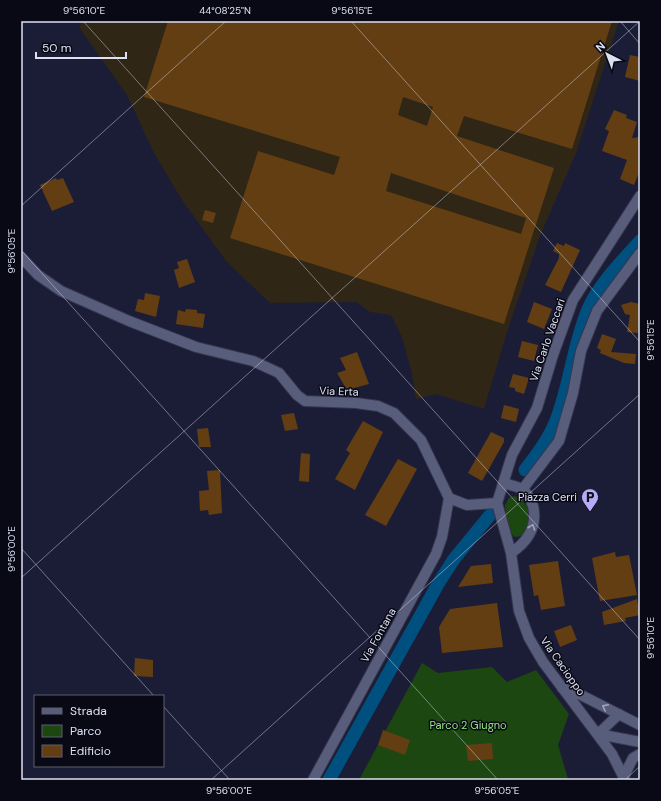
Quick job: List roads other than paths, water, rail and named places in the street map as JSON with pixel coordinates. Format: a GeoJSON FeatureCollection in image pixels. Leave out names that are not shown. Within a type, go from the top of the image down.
{"type":"FeatureCollection","features":[{"type":"Feature","properties":{"kind":"street","name":"Via Carlo Vaccari"},"geometry":{"type":"LineString","coordinates":[[497,503],[512,455],[536,408],[573,300],[640,196]]}},
{"type":"Feature","properties":{"kind":"street"},"geometry":{"type":"LineString","coordinates":[[522,490],[559,441],[573,392],[581,351],[597,311],[640,253]]}},
{"type":"Feature","properties":{"kind":"street","name":"Via Erta"},"geometry":{"type":"LineString","coordinates":[[21,256],[38,275],[61,291],[129,321],[196,347],[253,361],[279,373],[297,395],[305,401],[378,406],[394,413],[421,440],[449,498]]}},
{"type":"Feature","properties":{"kind":"street"},"geometry":{"type":"LineString","coordinates":[[449,498],[467,505],[497,503],[511,554],[522,546],[533,529],[535,522],[530,497],[522,490],[503,483]]}},
{"type":"Feature","properties":{"kind":"street","name":"Via Fontana"},"geometry":{"type":"LineString","coordinates":[[314,780],[436,554],[442,537],[449,498]]}},
{"type":"Feature","properties":{"kind":"street","name":"Via Cacioppo"},"geometry":{"type":"LineString","coordinates":[[511,554],[514,579],[523,625],[535,650],[612,754],[624,778]]}},
{"type":"Feature","properties":{"kind":"street"},"geometry":{"type":"LineString","coordinates":[[562,688],[640,725]]}},
{"type":"Feature","properties":{"kind":"street"},"geometry":{"type":"LineString","coordinates":[[598,734],[619,714]]}},
{"type":"Feature","properties":{"kind":"street"},"geometry":{"type":"LineString","coordinates":[[598,734],[640,742]]}},
{"type":"Feature","properties":{"kind":"street"},"geometry":{"type":"LineString","coordinates":[[624,778],[633,758],[640,754]]}},
{"type":"Feature","properties":{"kind":"waterway"},"geometry":{"type":"LineString","coordinates":[[525,470],[544,444],[555,423],[566,389],[579,335],[588,309],[598,291],[611,273],[640,241]]}},
{"type":"Feature","properties":{"kind":"waterway"},"geometry":{"type":"LineString","coordinates":[[329,780],[438,584],[454,559],[490,515]]}},
{"type":"Feature","properties":{"kind":"place","name":"Piazza Cerri"},"geometry":{"type":"Point","coordinates":[590,512]}},
{"type":"Feature","properties":{"kind":"park label","name":"Parco 2 Giugno"},"geometry":{"type":"Point","coordinates":[468,725]}}]}
